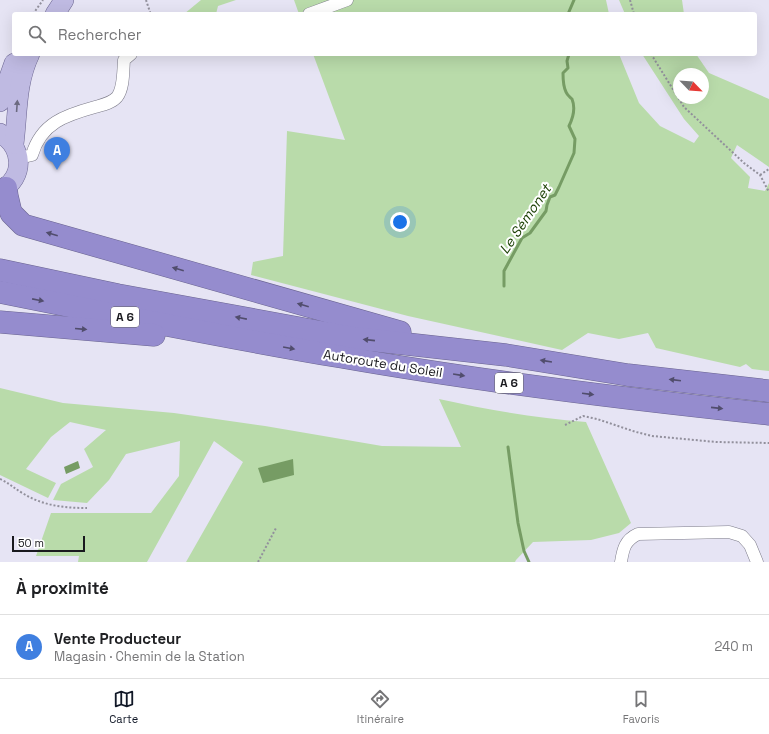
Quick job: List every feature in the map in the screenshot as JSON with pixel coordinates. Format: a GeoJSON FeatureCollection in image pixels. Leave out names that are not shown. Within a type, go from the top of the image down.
{"type":"FeatureCollection","features":[{"type":"Feature","properties":{"kind":"highway"},"geometry":{"type":"LineString","coordinates":[[3,189],[7,196],[11,213],[23,225],[384,328],[506,355]]}},
{"type":"Feature","properties":{"kind":"highway","name":"Autoroute du Soleil"},"geometry":{"type":"LineString","coordinates":[[0,270],[133,298],[353,338],[506,355],[628,375],[769,391]]}},
{"type":"Feature","properties":{"kind":"highway","name":"Autoroute du Soleil"},"geometry":{"type":"LineString","coordinates":[[0,292],[344,358],[580,393],[769,414]]}},
{"type":"Feature","properties":{"kind":"highway"},"geometry":{"type":"LineString","coordinates":[[0,322],[251,341]]}},
{"type":"Feature","properties":{"kind":"main road"},"geometry":{"type":"LineString","coordinates":[[41,12],[50,0]]}},
{"type":"Feature","properties":{"kind":"main road"},"geometry":{"type":"LineString","coordinates":[[56,12],[64,0]]}},
{"type":"Feature","properties":{"kind":"main road"},"geometry":{"type":"LineString","coordinates":[[0,102],[17,56]]}},
{"type":"Feature","properties":{"kind":"main road"},"geometry":{"type":"LineString","coordinates":[[3,189],[12,182],[18,167],[11,145],[20,83],[23,69],[29,56]]}},
{"type":"Feature","properties":{"kind":"street"},"geometry":{"type":"LineString","coordinates":[[314,12],[346,0]]}},
{"type":"Feature","properties":{"kind":"street"},"geometry":{"type":"LineString","coordinates":[[11,145],[32,155],[38,141],[59,118],[74,112],[110,103],[117,97],[120,90],[124,60],[129,56]]}},
{"type":"Feature","properties":{"kind":"street"},"geometry":{"type":"LineString","coordinates":[[621,562],[625,545],[631,538],[638,534],[729,532],[742,536],[750,545],[757,562]]}},
{"type":"Feature","properties":{"kind":"path"},"geometry":{"type":"LineString","coordinates":[[34,12],[43,0]]}},
{"type":"Feature","properties":{"kind":"path"},"geometry":{"type":"LineString","coordinates":[[146,0],[150,12]]}},
{"type":"Feature","properties":{"kind":"path"},"geometry":{"type":"LineString","coordinates":[[630,0],[633,12]]}},
{"type":"Feature","properties":{"kind":"path"},"geometry":{"type":"LineString","coordinates":[[652,56],[684,107],[744,163],[760,174],[769,192]]}},
{"type":"Feature","properties":{"kind":"path"},"geometry":{"type":"LineString","coordinates":[[760,174],[769,169]]}},
{"type":"Feature","properties":{"kind":"path"},"geometry":{"type":"LineString","coordinates":[[564,425],[583,416],[597,418],[652,436],[716,442],[769,444]]}},
{"type":"Feature","properties":{"kind":"path"},"geometry":{"type":"LineString","coordinates":[[0,479],[10,483],[24,494],[49,505],[64,508],[87,508]]}},
{"type":"Feature","properties":{"kind":"path"},"geometry":{"type":"LineString","coordinates":[[258,562],[276,528]]}},
{"type":"Feature","properties":{"kind":"shaded area"},"geometry":{"type":"Polygon","coordinates":[[[201,0],[236,0],[218,6],[216,12],[186,12],[201,0]]]}},
{"type":"Feature","properties":{"kind":"shaded area"},"geometry":{"type":"Polygon","coordinates":[[[294,0],[606,0],[609,12],[298,12],[294,0]]]}},
{"type":"Feature","properties":{"kind":"shaded area"},"geometry":{"type":"Polygon","coordinates":[[[619,0],[682,0],[684,12],[624,12],[619,0]]]}},
{"type":"Feature","properties":{"kind":"shaded area"},"geometry":{"type":"Polygon","coordinates":[[[314,56],[620,56],[639,103],[660,126],[694,143],[699,136],[684,119],[674,104],[709,104],[709,73],[769,99],[769,167],[737,145],[731,158],[750,177],[748,188],[765,191],[769,183],[769,371],[752,369],[746,364],[740,367],[656,348],[648,333],[619,339],[588,333],[562,350],[408,316],[251,275],[253,262],[283,256],[287,131],[345,140],[314,56]]]}},
{"type":"Feature","properties":{"kind":"shaded area"},"geometry":{"type":"Polygon","coordinates":[[[643,56],[697,56],[706,68],[673,68],[673,102],[643,56]]]}},
{"type":"Feature","properties":{"kind":"shaded area"},"geometry":{"type":"Polygon","coordinates":[[[0,388],[63,403],[174,413],[265,426],[382,446],[461,447],[439,399],[512,413],[586,422],[631,523],[619,533],[591,540],[533,542],[515,562],[186,562],[243,462],[214,441],[147,562],[78,562],[79,556],[36,556],[51,513],[151,513],[179,476],[180,441],[126,454],[109,480],[87,503],[53,500],[61,484],[93,467],[84,449],[106,430],[70,422],[51,437],[26,469],[56,483],[48,498],[0,475],[0,388]]]}},
{"type":"Feature","properties":{"kind":"shaded area"},"geometry":{"type":"Polygon","coordinates":[[[293,459],[294,475],[263,483],[258,468],[293,459]]]}},
{"type":"Feature","properties":{"kind":"shaded area"},"geometry":{"type":"Polygon","coordinates":[[[78,461],[80,468],[66,474],[64,467],[78,461]]]}},
{"type":"Feature","properties":{"kind":"waterway","name":"Le Sémonet"},"geometry":{"type":"LineString","coordinates":[[569,12],[574,0]]}},
{"type":"Feature","properties":{"kind":"waterway","name":"Le Sémonet"},"geometry":{"type":"LineString","coordinates":[[504,286],[504,271],[522,238],[530,233],[546,211],[550,197],[555,195],[574,153],[575,139],[569,126],[573,117],[574,106],[572,99],[565,90],[563,81],[563,73],[568,68],[567,61],[568,56]]}},
{"type":"Feature","properties":{"kind":"waterway","name":"Le Sémonet"},"geometry":{"type":"LineString","coordinates":[[508,447],[518,523],[524,551],[529,562]]}},
{"type":"Feature","properties":{"kind":"place","name":"Vente Producteur"},"geometry":{"type":"Point","coordinates":[57,170]}}]}
